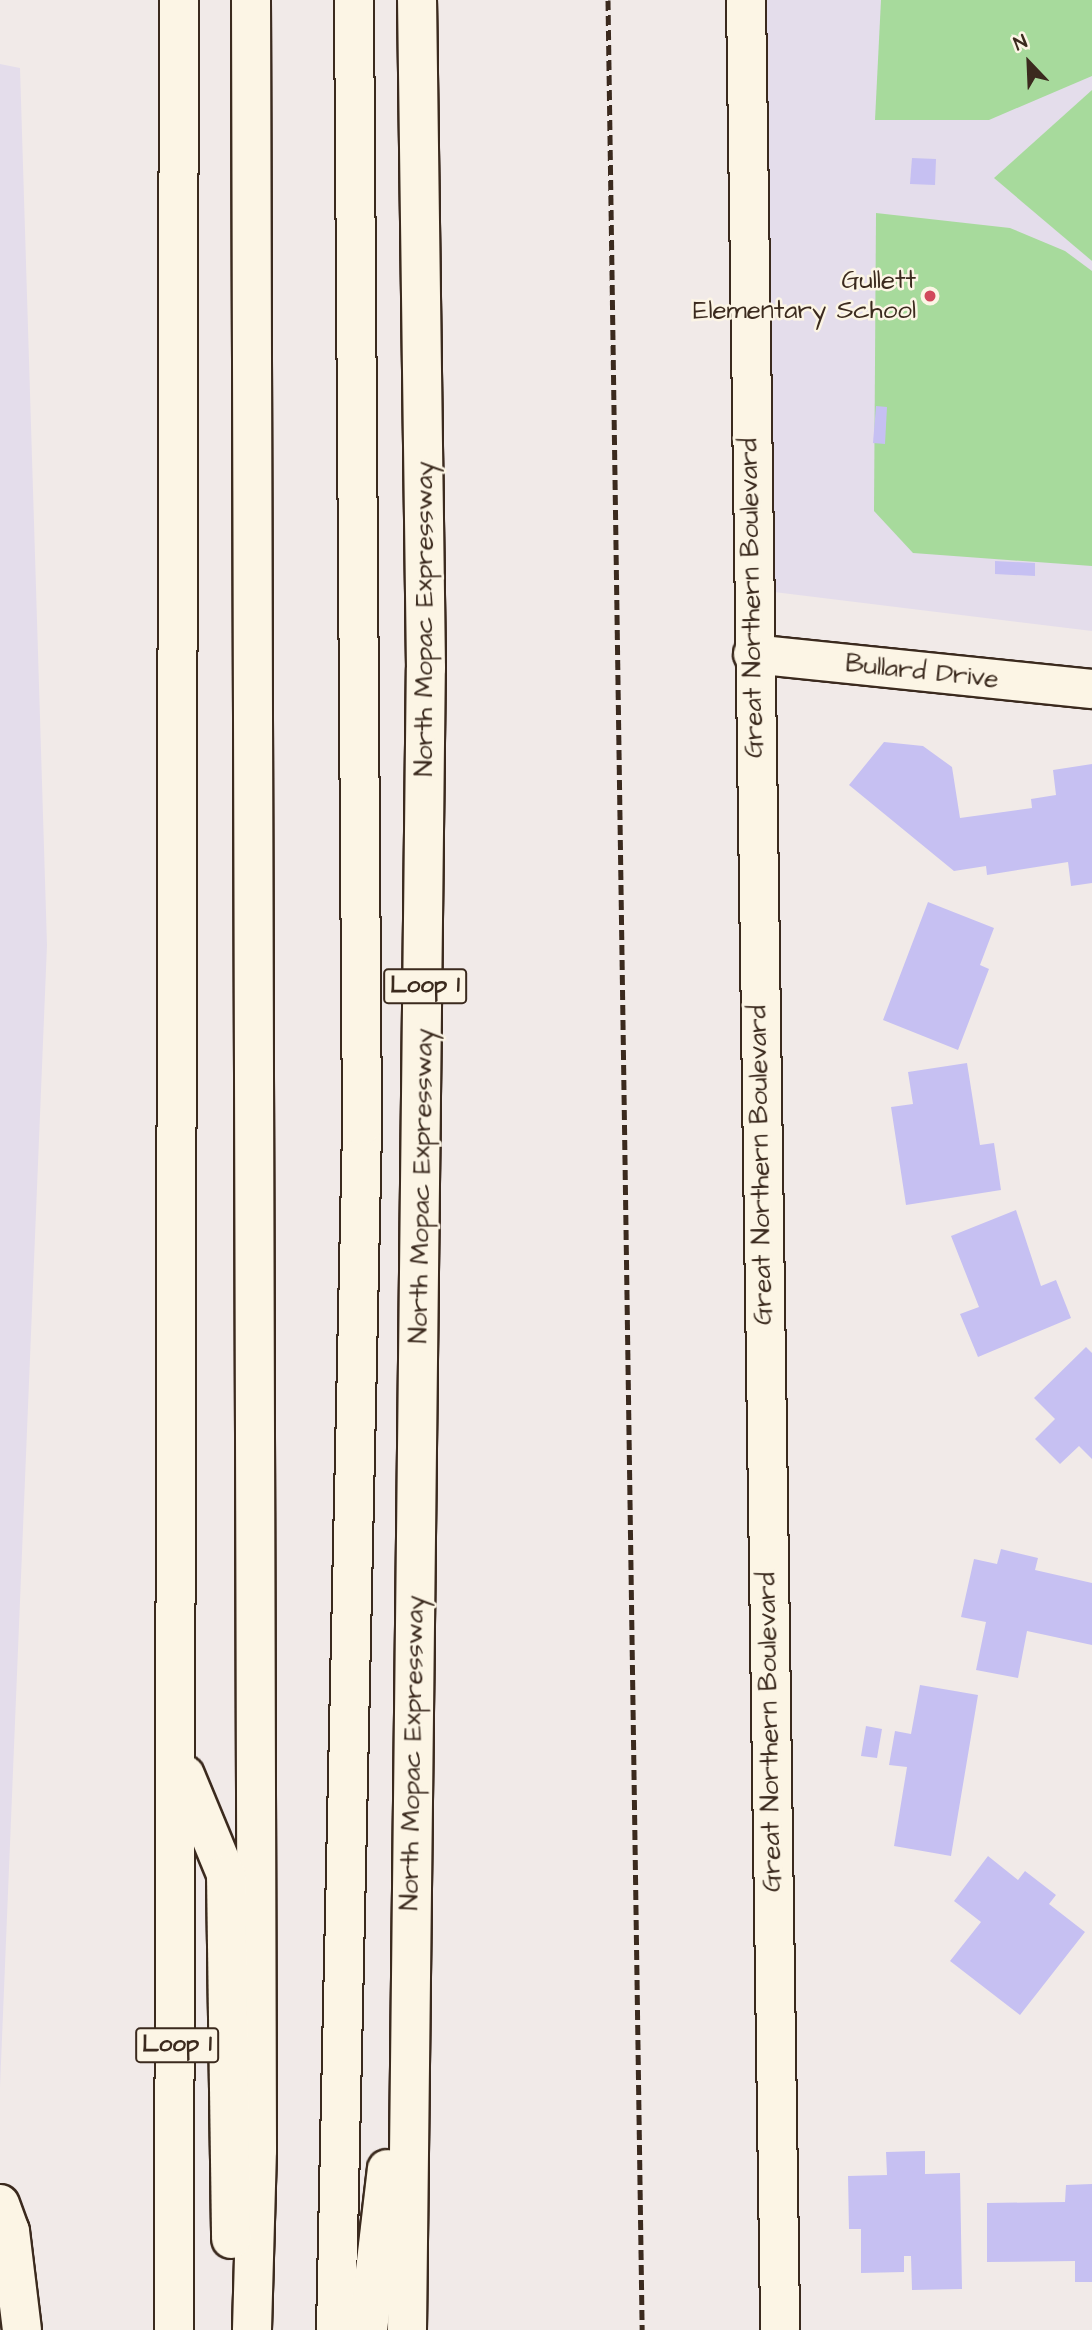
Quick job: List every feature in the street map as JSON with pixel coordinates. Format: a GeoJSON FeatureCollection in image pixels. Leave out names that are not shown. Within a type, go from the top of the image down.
{"type":"FeatureCollection","features":[{"type":"Feature","properties":{"kind":"main road","name":"Loop 1"},"geometry":{"type":"LineString","coordinates":[[174,2330],[179,1760],[179,0]]}},
{"type":"Feature","properties":{"kind":"main road"},"geometry":{"type":"LineString","coordinates":[[251,0],[257,2136],[252,2330]]}},
{"type":"Feature","properties":{"kind":"main road"},"geometry":{"type":"LineString","coordinates":[[336,2330],[362,1125],[354,0]]}},
{"type":"Feature","properties":{"kind":"main road","name":"North Mopac Expressway"},"geometry":{"type":"LineString","coordinates":[[407,2330],[426,668],[417,0]]}},
{"type":"Feature","properties":{"kind":"main road","name":"Great Northern Boulevard"},"geometry":{"type":"LineString","coordinates":[[746,0],[753,654],[780,2330]]}},
{"type":"Feature","properties":{"kind":"main road","name":"Bullard Drive"},"geometry":{"type":"LineString","coordinates":[[753,654],[1092,689]]}},
{"type":"Feature","properties":{"kind":"main road"},"geometry":{"type":"LineString","coordinates":[[179,1760],[226,1874],[236,2330]]}},
{"type":"Feature","properties":{"kind":"main road"},"geometry":{"type":"LineString","coordinates":[[368,2330],[410,1973]]}},
{"type":"Feature","properties":{"kind":"main road"},"geometry":{"type":"LineString","coordinates":[[0,2204],[10,2231],[22,2330]]}},
{"type":"Feature","properties":{"kind":"shaded area","name":"Gullett Elementary School"},"geometry":{"type":"Polygon","coordinates":[[[761,0],[1092,0],[1092,631],[774,592],[761,0]]]}},
{"type":"Feature","properties":{"kind":"shaded area"},"geometry":{"type":"Polygon","coordinates":[[[0,64],[20,68],[47,945],[0,2087],[0,64]]]}},
{"type":"Feature","properties":{"kind":"green space"},"geometry":{"type":"Polygon","coordinates":[[[881,0],[1092,0],[1092,76],[989,120],[875,120],[881,0]]]}},
{"type":"Feature","properties":{"kind":"green space"},"geometry":{"type":"Polygon","coordinates":[[[1092,90],[1092,261],[994,178],[1092,90]]]}},
{"type":"Feature","properties":{"kind":"green space"},"geometry":{"type":"Polygon","coordinates":[[[876,213],[1010,228],[1065,251],[1092,271],[1092,566],[913,553],[874,511],[876,213]]]}},
{"type":"Feature","properties":{"kind":"building"},"geometry":{"type":"Polygon","coordinates":[[[912,158],[936,159],[935,185],[910,184],[912,158]]]}},
{"type":"Feature","properties":{"kind":"building"},"geometry":{"type":"Polygon","coordinates":[[[876,406],[887,407],[885,444],[873,443],[876,406]]]}},
{"type":"Feature","properties":{"kind":"building"},"geometry":{"type":"Polygon","coordinates":[[[995,561],[1035,563],[1035,576],[995,574],[995,561]]]}},
{"type":"Feature","properties":{"kind":"building"},"geometry":{"type":"Polygon","coordinates":[[[884,742],[923,746],[952,767],[960,818],[1032,808],[1031,799],[1056,795],[1053,770],[1092,764],[1092,883],[1071,886],[1068,862],[987,875],[986,866],[954,871],[849,785],[884,742]]]}},
{"type":"Feature","properties":{"kind":"building"},"geometry":{"type":"Polygon","coordinates":[[[928,902],[994,928],[980,965],[989,969],[958,1050],[883,1020],[928,902]]]}},
{"type":"Feature","properties":{"kind":"building"},"geometry":{"type":"Polygon","coordinates":[[[967,1063],[980,1145],[994,1143],[1001,1190],[906,1205],[891,1107],[913,1104],[908,1072],[967,1063]]]}},
{"type":"Feature","properties":{"kind":"building"},"geometry":{"type":"Polygon","coordinates":[[[1016,1210],[1041,1286],[1056,1280],[1071,1318],[978,1357],[960,1314],[979,1307],[951,1236],[1016,1210]]]}},
{"type":"Feature","properties":{"kind":"building"},"geometry":{"type":"Polygon","coordinates":[[[1086,1347],[1092,1353],[1092,1459],[1079,1446],[1060,1464],[1035,1439],[1055,1419],[1034,1398],[1086,1347]]]}},
{"type":"Feature","properties":{"kind":"building"},"geometry":{"type":"Polygon","coordinates":[[[1001,1549],[1038,1558],[1035,1570],[1092,1583],[1092,1645],[1027,1631],[1018,1678],[976,1670],[986,1622],[961,1617],[974,1559],[997,1564],[1001,1549]]]}},
{"type":"Feature","properties":{"kind":"building"},"geometry":{"type":"Polygon","coordinates":[[[920,1685],[978,1695],[951,1856],[894,1846],[907,1767],[889,1765],[895,1731],[911,1734],[920,1685]]]}},
{"type":"Feature","properties":{"kind":"building"},"geometry":{"type":"Polygon","coordinates":[[[866,1726],[882,1729],[877,1758],[861,1756],[866,1726]]]}},
{"type":"Feature","properties":{"kind":"building"},"geometry":{"type":"Polygon","coordinates":[[[988,1856],[1018,1880],[1025,1871],[1056,1895],[1049,1904],[1085,1932],[1020,2015],[950,1961],[981,1922],[954,1901],[988,1856]]]}},
{"type":"Feature","properties":{"kind":"building"},"geometry":{"type":"Polygon","coordinates":[[[925,2151],[925,2174],[960,2173],[962,2289],[912,2290],[911,2256],[904,2256],[904,2272],[861,2273],[861,2229],[849,2229],[848,2176],[887,2175],[886,2152],[925,2151]]]}},
{"type":"Feature","properties":{"kind":"building"},"geometry":{"type":"Polygon","coordinates":[[[1092,2184],[1092,2282],[1075,2282],[1075,2261],[987,2262],[987,2203],[1065,2202],[1066,2185],[1092,2184]]]}},
{"type":"Feature","properties":{"kind":"railway"},"geometry":{"type":"LineString","coordinates":[[608,0],[642,2330]]}},
{"type":"Feature","properties":{"kind":"place","name":"Gullett Elementary School"},"geometry":{"type":"Point","coordinates":[930,296]}}]}
